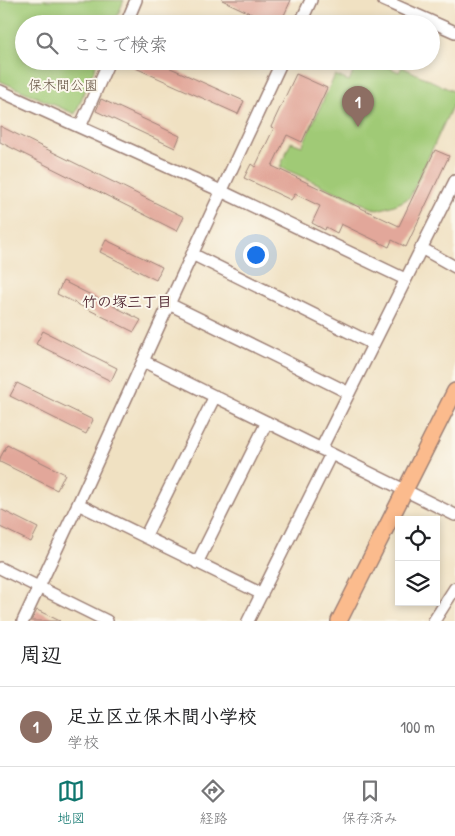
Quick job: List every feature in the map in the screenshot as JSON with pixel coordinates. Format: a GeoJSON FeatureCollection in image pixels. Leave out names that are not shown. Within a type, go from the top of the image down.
{"type":"FeatureCollection","features":[{"type":"Feature","properties":{"kind":"main road"},"geometry":{"type":"LineString","coordinates":[[339,621],[455,392]]}},
{"type":"Feature","properties":{"kind":"street"},"geometry":{"type":"LineString","coordinates":[[130,15],[136,0]]}},
{"type":"Feature","properties":{"kind":"street"},"geometry":{"type":"LineString","coordinates":[[304,15],[311,0]]}},
{"type":"Feature","properties":{"kind":"street"},"geometry":{"type":"LineString","coordinates":[[383,0],[417,15]]}},
{"type":"Feature","properties":{"kind":"street"},"geometry":{"type":"LineString","coordinates":[[440,25],[455,32]]}},
{"type":"Feature","properties":{"kind":"street"},"geometry":{"type":"LineString","coordinates":[[80,127],[105,70]]}},
{"type":"Feature","properties":{"kind":"street"},"geometry":{"type":"LineString","coordinates":[[23,621],[278,70]]}},
{"type":"Feature","properties":{"kind":"street"},"geometry":{"type":"LineString","coordinates":[[0,91],[221,191],[405,279]]}},
{"type":"Feature","properties":{"kind":"street"},"geometry":{"type":"LineString","coordinates":[[248,621],[326,452],[349,393],[455,181]]}},
{"type":"Feature","properties":{"kind":"street"},"geometry":{"type":"LineString","coordinates":[[421,248],[455,268]]}},
{"type":"Feature","properties":{"kind":"street"},"geometry":{"type":"LineString","coordinates":[[192,254],[373,344]]}},
{"type":"Feature","properties":{"kind":"street"},"geometry":{"type":"LineString","coordinates":[[169,304],[349,393]]}},
{"type":"Feature","properties":{"kind":"street"},"geometry":{"type":"LineString","coordinates":[[143,361],[455,515]]}},
{"type":"Feature","properties":{"kind":"street"},"geometry":{"type":"LineString","coordinates":[[145,537],[215,396]]}},
{"type":"Feature","properties":{"kind":"street"},"geometry":{"type":"LineString","coordinates":[[197,563],[267,422]]}},
{"type":"Feature","properties":{"kind":"street"},"geometry":{"type":"LineString","coordinates":[[78,504],[262,594]]}},
{"type":"Feature","properties":{"kind":"street"},"geometry":{"type":"LineString","coordinates":[[0,568],[107,621]]}},
{"type":"Feature","properties":{"kind":"street"},"geometry":{"type":"LineString","coordinates":[[434,621],[455,588]]}},
{"type":"Feature","properties":{"kind":"green space","name":"保木間公園"},"geometry":{"type":"Polygon","coordinates":[[[0,0],[124,0],[118,15],[15,15],[15,70],[94,70],[75,114],[0,81],[0,0]]]}},
{"type":"Feature","properties":{"kind":"green space"},"geometry":{"type":"Polygon","coordinates":[[[354,70],[395,70],[399,72],[400,70],[408,70],[455,92],[455,100],[410,197],[377,210],[280,167],[291,142],[302,146],[335,75],[349,81],[354,70]]]}},
{"type":"Feature","properties":{"kind":"building"},"geometry":{"type":"Polygon","coordinates":[[[222,0],[291,0],[284,15],[254,15],[222,0]]]}},
{"type":"Feature","properties":{"kind":"building"},"geometry":{"type":"Polygon","coordinates":[[[140,70],[175,70],[244,101],[238,114],[140,70]]]}},
{"type":"Feature","properties":{"kind":"building"},"geometry":{"type":"Polygon","coordinates":[[[296,74],[327,88],[302,142],[287,135],[272,166],[399,226],[435,150],[449,156],[406,247],[392,240],[389,247],[341,224],[337,233],[326,227],[325,230],[312,223],[320,206],[295,194],[291,200],[244,178],[251,164],[255,167],[274,128],[271,127],[296,74]]]}},
{"type":"Feature","properties":{"kind":"building"},"geometry":{"type":"Polygon","coordinates":[[[101,99],[180,136],[175,148],[96,111],[101,99]]]}},
{"type":"Feature","properties":{"kind":"building"},"geometry":{"type":"Polygon","coordinates":[[[0,126],[184,217],[177,231],[0,142],[0,126]]]}},
{"type":"Feature","properties":{"kind":"building"},"geometry":{"type":"Polygon","coordinates":[[[106,240],[162,267],[156,280],[100,252],[106,240]]]}},
{"type":"Feature","properties":{"kind":"building"},"geometry":{"type":"Polygon","coordinates":[[[63,281],[141,320],[134,332],[57,294],[63,281]]]}},
{"type":"Feature","properties":{"kind":"building"},"geometry":{"type":"Polygon","coordinates":[[[43,331],[117,368],[111,381],[36,344],[43,331]]]}},
{"type":"Feature","properties":{"kind":"building"},"geometry":{"type":"Polygon","coordinates":[[[17,383],[93,420],[86,434],[10,396],[17,383]]]}},
{"type":"Feature","properties":{"kind":"building"},"geometry":{"type":"Polygon","coordinates":[[[7,445],[65,474],[57,490],[0,462],[0,458],[7,445]]]}},
{"type":"Feature","properties":{"kind":"building"},"geometry":{"type":"Polygon","coordinates":[[[0,509],[38,528],[31,542],[0,527],[0,509]]]}},
{"type":"Feature","properties":{"kind":"building"},"geometry":{"type":"Polygon","coordinates":[[[37,610],[60,621],[31,621],[37,610]]]}},
{"type":"Feature","properties":{"kind":"place","name":"足立区立保木間小学校"},"geometry":{"type":"Point","coordinates":[358,127]}},
{"type":"Feature","properties":{"kind":"district","name":"竹の塚三丁目"},"geometry":{"type":"Point","coordinates":[127,301]}}]}
